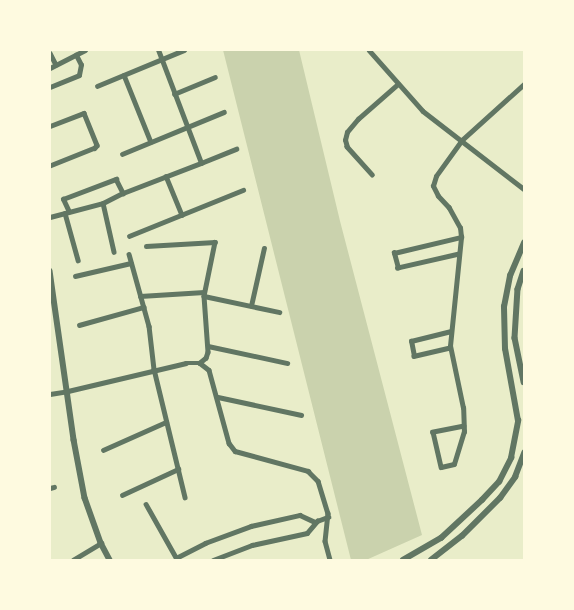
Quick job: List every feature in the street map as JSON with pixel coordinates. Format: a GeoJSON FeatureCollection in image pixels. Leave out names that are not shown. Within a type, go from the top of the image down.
{"type":"FeatureCollection","features":[{"type":"Feature","properties":{"kind":"street"},"geometry":{"type":"LineString","coordinates":[[50,68],[85,50]]}},
{"type":"Feature","properties":{"kind":"street"},"geometry":{"type":"LineString","coordinates":[[158,50],[201,163]]}},
{"type":"Feature","properties":{"kind":"street"},"geometry":{"type":"LineString","coordinates":[[97,86],[184,50]]}},
{"type":"Feature","properties":{"kind":"street"},"geometry":{"type":"LineString","coordinates":[[369,50],[423,111],[524,189]]}},
{"type":"Feature","properties":{"kind":"street"},"geometry":{"type":"LineString","coordinates":[[50,53],[56,65]]}},
{"type":"Feature","properties":{"kind":"street"},"geometry":{"type":"LineString","coordinates":[[50,87],[79,75],[81,65],[76,55]]}},
{"type":"Feature","properties":{"kind":"street"},"geometry":{"type":"LineString","coordinates":[[124,75],[151,142]]}},
{"type":"Feature","properties":{"kind":"street"},"geometry":{"type":"LineString","coordinates":[[174,94],[215,77]]}},
{"type":"Feature","properties":{"kind":"street"},"geometry":{"type":"LineString","coordinates":[[372,175],[347,147],[345,140],[347,132],[358,119],[398,84]]}},
{"type":"Feature","properties":{"kind":"street"},"geometry":{"type":"LineString","coordinates":[[464,426],[433,432],[441,467],[454,464],[458,456],[464,426],[463,408],[450,348],[461,237],[460,228],[449,208],[438,196],[433,186],[436,176],[462,140],[524,84]]}},
{"type":"Feature","properties":{"kind":"street"},"geometry":{"type":"LineString","coordinates":[[122,154],[224,112]]}},
{"type":"Feature","properties":{"kind":"street"},"geometry":{"type":"LineString","coordinates":[[50,126],[84,113],[97,145],[95,148],[50,166]]}},
{"type":"Feature","properties":{"kind":"street"},"geometry":{"type":"LineString","coordinates":[[50,217],[103,203],[123,193],[236,149]]}},
{"type":"Feature","properties":{"kind":"street"},"geometry":{"type":"LineString","coordinates":[[166,176],[182,215]]}},
{"type":"Feature","properties":{"kind":"street"},"geometry":{"type":"LineString","coordinates":[[78,260],[63,199],[116,178],[123,193]]}},
{"type":"Feature","properties":{"kind":"street"},"geometry":{"type":"LineString","coordinates":[[129,236],[243,190]]}},
{"type":"Feature","properties":{"kind":"street"},"geometry":{"type":"LineString","coordinates":[[103,203],[114,252]]}},
{"type":"Feature","properties":{"kind":"street"},"geometry":{"type":"LineString","coordinates":[[460,254],[398,268],[394,253],[461,237]]}},
{"type":"Feature","properties":{"kind":"street"},"geometry":{"type":"LineString","coordinates":[[146,246],[215,242],[204,294],[208,346],[206,358],[200,363]]}},
{"type":"Feature","properties":{"kind":"street"},"geometry":{"type":"LineString","coordinates":[[403,560],[441,538],[482,500],[506,471],[516,440],[518,422],[505,349],[504,307],[510,276],[524,243]]}},
{"type":"Feature","properties":{"kind":"street"},"geometry":{"type":"LineString","coordinates":[[252,306],[264,248]]}},
{"type":"Feature","properties":{"kind":"street"},"geometry":{"type":"LineString","coordinates":[[129,254],[149,326],[154,370],[185,497]]}},
{"type":"Feature","properties":{"kind":"street"},"geometry":{"type":"LineString","coordinates":[[75,276],[131,263]]}},
{"type":"Feature","properties":{"kind":"street"},"geometry":{"type":"LineString","coordinates":[[50,271],[86,498],[101,543],[110,560]]}},
{"type":"Feature","properties":{"kind":"street"},"geometry":{"type":"LineString","coordinates":[[524,271],[518,289],[515,338],[524,382]]}},
{"type":"Feature","properties":{"kind":"street"},"geometry":{"type":"LineString","coordinates":[[140,296],[204,294],[279,312]]}},
{"type":"Feature","properties":{"kind":"street"},"geometry":{"type":"LineString","coordinates":[[79,325],[144,307]]}},
{"type":"Feature","properties":{"kind":"street"},"geometry":{"type":"LineString","coordinates":[[450,348],[414,356],[411,342],[451,331]]}},
{"type":"Feature","properties":{"kind":"street"},"geometry":{"type":"LineString","coordinates":[[208,346],[287,363]]}},
{"type":"Feature","properties":{"kind":"street"},"geometry":{"type":"LineString","coordinates":[[50,394],[186,363],[200,363],[210,370],[229,443],[235,451],[308,471],[318,481],[328,517],[326,541],[330,560]]}},
{"type":"Feature","properties":{"kind":"street"},"geometry":{"type":"LineString","coordinates":[[218,397],[301,415]]}},
{"type":"Feature","properties":{"kind":"street"},"geometry":{"type":"LineString","coordinates":[[103,450],[166,422]]}},
{"type":"Feature","properties":{"kind":"street"},"geometry":{"type":"LineString","coordinates":[[430,560],[462,536],[500,498],[515,477],[524,453]]}},
{"type":"Feature","properties":{"kind":"street"},"geometry":{"type":"LineString","coordinates":[[122,495],[178,469]]}},
{"type":"Feature","properties":{"kind":"street"},"geometry":{"type":"LineString","coordinates":[[146,504],[177,559],[205,543],[251,526],[300,515],[315,522]]}},
{"type":"Feature","properties":{"kind":"street"},"geometry":{"type":"LineString","coordinates":[[214,560],[252,546],[307,532],[315,522],[328,517]]}},
{"type":"Feature","properties":{"kind":"street"},"geometry":{"type":"LineString","coordinates":[[73,560],[101,543]]}},
{"type":"Feature","properties":{"kind":"green space"},"geometry":{"type":"Polygon","coordinates":[[[223,50],[299,50],[340,221],[422,535],[366,560],[351,560],[223,50]]]}}]}
